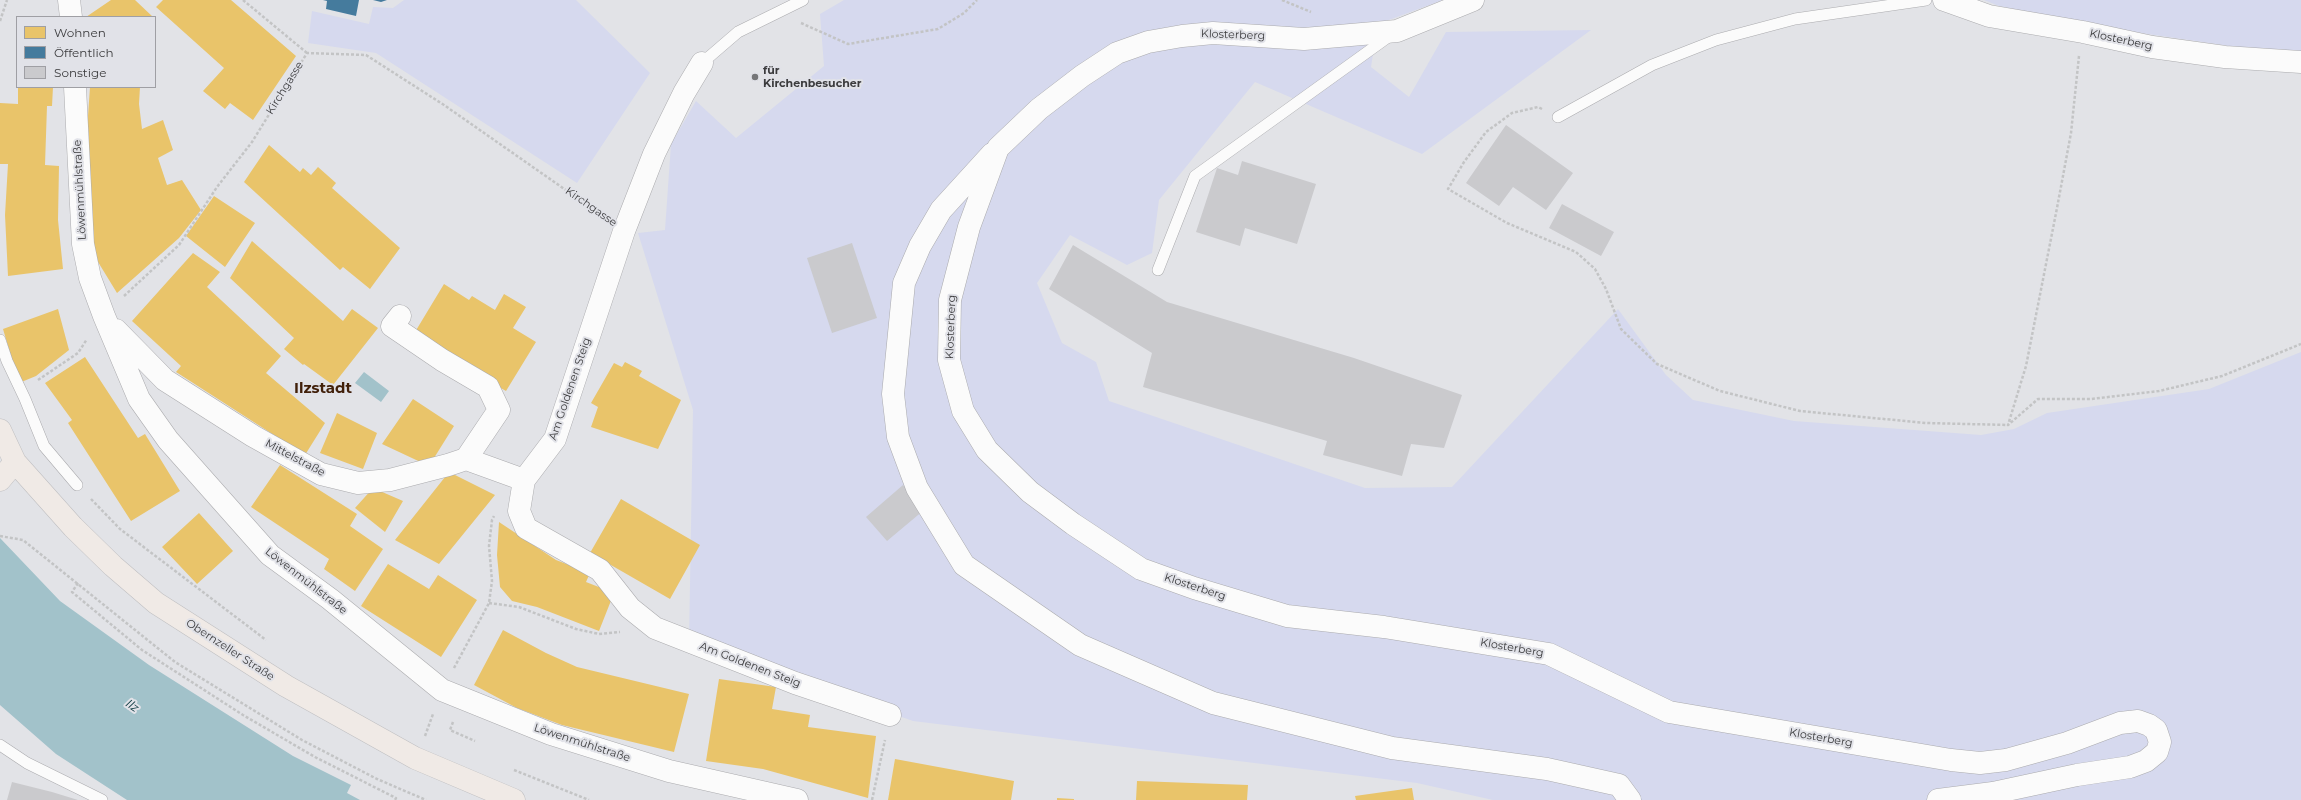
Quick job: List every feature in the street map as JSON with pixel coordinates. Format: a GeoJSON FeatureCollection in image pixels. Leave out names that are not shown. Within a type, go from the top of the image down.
{"type":"FeatureCollection","features":[{"type":"Feature","properties":{"kind":"main road","name":"Obernzeller Straße"},"geometry":{"type":"LineString","coordinates":[[0,430],[15,462],[73,527],[113,566],[156,603],[286,686],[408,754],[483,788],[514,800]]}},
{"type":"Feature","properties":{"kind":"main road"},"geometry":{"type":"LineString","coordinates":[[0,480],[15,462]]}},
{"type":"Feature","properties":{"kind":"street"},"geometry":{"type":"LineString","coordinates":[[69,0],[71,16]]}},
{"type":"Feature","properties":{"kind":"street","name":"Klosterberg"},"geometry":{"type":"LineString","coordinates":[[1472,0],[1397,31],[1304,39],[1213,33],[1182,36],[1148,42],[1117,53],[1082,76],[1039,109],[998,148],[941,210],[920,246],[904,283],[893,394],[898,437],[917,488],[964,565],[1080,645],[1213,703],[1392,748],[1547,770],[1619,785],[1630,800]]}},
{"type":"Feature","properties":{"kind":"street","name":"Klosterberg"},"geometry":{"type":"LineString","coordinates":[[1944,0],[1989,16],[2083,32],[2152,47],[2203,54],[2301,62]]}},
{"type":"Feature","properties":{"kind":"street","name":"Am Goldenen Steig"},"geometry":{"type":"LineString","coordinates":[[702,63],[684,93],[654,154],[624,231],[555,439],[524,480],[519,512],[526,528],[600,570],[630,608],[655,628],[795,683],[890,715]]}},
{"type":"Feature","properties":{"kind":"street","name":"Löwenmühlstraße"},"geometry":{"type":"LineString","coordinates":[[75,88],[83,244],[90,278],[104,316],[139,399],[168,440],[214,494],[270,555],[330,598],[442,690],[551,734],[669,771],[797,800]]}},
{"type":"Feature","properties":{"kind":"street","name":"Klosterberg"},"geometry":{"type":"LineString","coordinates":[[998,148],[969,227],[950,300],[949,360],[963,411],[987,450],[1030,492],[1073,524],[1142,569],[1194,588],[1287,616],[1384,627],[1549,654],[1669,712],[1951,760],[1980,763],[2033,754],[2120,723],[2138,721],[2149,725],[2156,730],[2160,742],[2157,752],[2146,761],[2130,767],[2077,774],[1993,793],[1938,800]]}},
{"type":"Feature","properties":{"kind":"street","name":"Mittelstraße"},"geometry":{"type":"LineString","coordinates":[[104,316],[138,354],[165,380],[247,432],[321,474],[358,483],[390,480],[466,459]]}},
{"type":"Feature","properties":{"kind":"street"},"geometry":{"type":"LineString","coordinates":[[400,316],[392,326],[442,360],[488,387],[499,410],[466,459],[524,480]]}},
{"type":"Feature","properties":{"kind":"lane"},"geometry":{"type":"LineString","coordinates":[[702,63],[738,32],[803,0]]}},
{"type":"Feature","properties":{"kind":"lane"},"geometry":{"type":"LineString","coordinates":[[1558,117],[1652,65],[1716,40],[1795,18],[1926,0]]}},
{"type":"Feature","properties":{"kind":"lane"},"geometry":{"type":"LineString","coordinates":[[1158,270],[1195,176],[1397,31]]}},
{"type":"Feature","properties":{"kind":"lane"},"geometry":{"type":"LineString","coordinates":[[0,340],[7,361],[22,392],[44,446],[77,485]]}},
{"type":"Feature","properties":{"kind":"lane"},"geometry":{"type":"LineString","coordinates":[[0,745],[27,764],[98,798]]}},
{"type":"Feature","properties":{"kind":"path"},"geometry":{"type":"LineString","coordinates":[[0,21],[7,0]]}},
{"type":"Feature","properties":{"kind":"path"},"geometry":{"type":"LineString","coordinates":[[243,0],[308,53]]}},
{"type":"Feature","properties":{"kind":"path"},"geometry":{"type":"LineString","coordinates":[[777,12],[848,44],[938,29],[964,12],[977,0]]}},
{"type":"Feature","properties":{"kind":"path"},"geometry":{"type":"LineString","coordinates":[[2008,425],[2026,366],[2071,133],[2079,51],[2083,32]]}},
{"type":"Feature","properties":{"kind":"path","name":"Kirchgasse"},"geometry":{"type":"LineString","coordinates":[[104,316],[179,245],[217,187],[252,142],[308,53],[366,55],[444,105],[624,231]]}},
{"type":"Feature","properties":{"kind":"path"},"geometry":{"type":"LineString","coordinates":[[1558,117],[1538,107],[1512,113],[1486,132],[1464,162],[1448,189],[1507,223],[1576,252],[1595,269],[1606,289],[1620,329],[1657,364],[1720,391],[1800,411],[1926,422],[2008,425],[2038,399],[2091,399],[2159,391],[2222,376],[2301,344]]}},
{"type":"Feature","properties":{"kind":"path"},"geometry":{"type":"LineString","coordinates":[[22,392],[78,352]]}},
{"type":"Feature","properties":{"kind":"path"},"geometry":{"type":"LineString","coordinates":[[77,485],[120,528],[270,644]]}},
{"type":"Feature","properties":{"kind":"path"},"geometry":{"type":"LineString","coordinates":[[496,514],[492,520],[489,546],[492,582],[489,603],[519,607],[576,629],[599,634],[655,628]]}},
{"type":"Feature","properties":{"kind":"path"},"geometry":{"type":"LineString","coordinates":[[0,536],[24,540],[175,662],[302,740],[377,779],[426,800]]}},
{"type":"Feature","properties":{"kind":"path"},"geometry":{"type":"LineString","coordinates":[[78,583],[72,592],[142,650],[249,718],[315,757],[396,798],[395,800]]}},
{"type":"Feature","properties":{"kind":"path"},"geometry":{"type":"LineString","coordinates":[[872,800],[890,715]]}},
{"type":"Feature","properties":{"kind":"path"},"geometry":{"type":"LineString","coordinates":[[418,731],[432,738]]}},
{"type":"Feature","properties":{"kind":"path"},"geometry":{"type":"LineString","coordinates":[[511,769],[590,800]]}},
{"type":"Feature","properties":{"kind":"shaded area"},"geometry":{"type":"Polygon","coordinates":[[[404,0],[576,0],[650,73],[577,183],[376,53],[308,43],[312,11],[369,24],[373,7],[393,8],[404,0]]]}},
{"type":"Feature","properties":{"kind":"shaded area"},"geometry":{"type":"Polygon","coordinates":[[[844,0],[1443,0],[1370,27],[1373,54],[1371,67],[1409,97],[1446,32],[1591,30],[1422,154],[1255,82],[1159,200],[1152,253],[1127,265],[1070,235],[1037,283],[1062,343],[1096,362],[1109,401],[1365,488],[1452,487],[1618,309],[1666,375],[1693,400],[1794,421],[1981,435],[2014,429],[2047,413],[2209,389],[2301,352],[2301,800],[1493,800],[1417,783],[913,721],[689,642],[693,410],[638,233],[665,230],[671,144],[696,101],[736,138],[824,66],[820,14],[844,0]]]}},
{"type":"Feature","properties":{"kind":"shaded area"},"geometry":{"type":"Polygon","coordinates":[[[1984,0],[2301,0],[2301,53],[2264,51],[2100,27],[1999,6],[1984,0]]]}},
{"type":"Feature","properties":{"kind":"water"},"geometry":{"type":"Polygon","coordinates":[[[364,372],[389,391],[381,402],[355,383],[364,372]]]}},
{"type":"Feature","properties":{"kind":"water","name":"Ilz"},"geometry":{"type":"Polygon","coordinates":[[[0,538],[60,601],[149,665],[293,756],[351,785],[347,793],[360,800],[127,800],[56,754],[0,705],[0,538]]]}},
{"type":"Feature","properties":{"kind":"building: Wohnen"},"geometry":{"type":"Polygon","coordinates":[[[111,0],[135,0],[152,16],[87,16],[111,0]]]}},
{"type":"Feature","properties":{"kind":"building: Wohnen"},"geometry":{"type":"Polygon","coordinates":[[[163,0],[231,0],[296,56],[253,120],[230,103],[225,109],[203,91],[224,68],[156,7],[163,0]]]}},
{"type":"Feature","properties":{"kind":"building: Wohnen"},"geometry":{"type":"Polygon","coordinates":[[[18,88],[53,88],[52,106],[47,106],[45,165],[59,166],[58,220],[63,269],[8,276],[5,215],[8,164],[0,164],[0,103],[18,104],[18,88]]]}},
{"type":"Feature","properties":{"kind":"building: Wohnen"},"geometry":{"type":"Polygon","coordinates":[[[90,88],[140,88],[139,104],[142,129],[163,120],[173,150],[158,158],[167,185],[182,180],[201,210],[179,238],[117,293],[95,257],[86,145],[90,88]]]}},
{"type":"Feature","properties":{"kind":"building: Wohnen"},"geometry":{"type":"Polygon","coordinates":[[[269,145],[300,172],[303,168],[311,175],[318,167],[336,183],[332,188],[400,248],[370,289],[343,267],[340,270],[244,182],[269,145]]]}},
{"type":"Feature","properties":{"kind":"building: Wohnen"},"geometry":{"type":"Polygon","coordinates":[[[214,196],[255,223],[225,267],[186,236],[214,196]]]}},
{"type":"Feature","properties":{"kind":"building: Wohnen"},"geometry":{"type":"Polygon","coordinates":[[[252,241],[343,321],[352,309],[378,328],[333,385],[304,364],[303,365],[284,349],[294,338],[230,278],[252,241]]]}},
{"type":"Feature","properties":{"kind":"building: Wohnen"},"geometry":{"type":"Polygon","coordinates":[[[193,253],[220,272],[207,287],[281,356],[266,373],[325,423],[305,455],[176,372],[181,366],[132,321],[193,253]]]}},
{"type":"Feature","properties":{"kind":"building: Wohnen"},"geometry":{"type":"Polygon","coordinates":[[[444,284],[469,300],[472,296],[495,310],[504,294],[526,307],[513,328],[536,342],[506,391],[478,375],[481,370],[415,332],[444,284]]]}},
{"type":"Feature","properties":{"kind":"building: Wohnen"},"geometry":{"type":"Polygon","coordinates":[[[58,309],[69,350],[36,376],[19,383],[3,329],[58,309]]]}},
{"type":"Feature","properties":{"kind":"building: Wohnen"},"geometry":{"type":"Polygon","coordinates":[[[85,357],[138,438],[145,434],[180,491],[131,521],[68,423],[72,420],[45,383],[85,357]]]}},
{"type":"Feature","properties":{"kind":"building: Wohnen"},"geometry":{"type":"Polygon","coordinates":[[[625,362],[642,371],[639,376],[681,400],[658,449],[591,427],[598,407],[591,403],[614,363],[622,367],[625,362]]]}},
{"type":"Feature","properties":{"kind":"building: Wohnen"},"geometry":{"type":"Polygon","coordinates":[[[413,399],[454,426],[429,466],[382,444],[413,399]]]}},
{"type":"Feature","properties":{"kind":"building: Wohnen"},"geometry":{"type":"Polygon","coordinates":[[[337,413],[377,433],[363,469],[320,453],[337,413]]]}},
{"type":"Feature","properties":{"kind":"building: Wohnen"},"geometry":{"type":"Polygon","coordinates":[[[280,465],[357,514],[350,526],[383,549],[355,591],[324,569],[329,559],[251,507],[280,465]]]}},
{"type":"Feature","properties":{"kind":"building: Wohnen"},"geometry":{"type":"Polygon","coordinates":[[[449,472],[495,495],[439,564],[395,540],[449,472]]]}},
{"type":"Feature","properties":{"kind":"building: Wohnen"},"geometry":{"type":"Polygon","coordinates":[[[373,488],[403,501],[385,532],[355,508],[373,488]]]}},
{"type":"Feature","properties":{"kind":"building: Wohnen"},"geometry":{"type":"Polygon","coordinates":[[[621,499],[700,545],[670,599],[590,553],[621,499]]]}},
{"type":"Feature","properties":{"kind":"building: Wohnen"},"geometry":{"type":"Polygon","coordinates":[[[199,513],[233,551],[197,584],[162,547],[199,513]]]}},
{"type":"Feature","properties":{"kind":"building: Wohnen"},"geometry":{"type":"Polygon","coordinates":[[[499,522],[556,560],[590,573],[586,582],[614,593],[599,631],[537,607],[512,601],[500,587],[497,555],[499,522]]]}},
{"type":"Feature","properties":{"kind":"building: Wohnen"},"geometry":{"type":"Polygon","coordinates":[[[388,564],[429,589],[438,575],[477,600],[441,657],[361,606],[388,564]]]}},
{"type":"Feature","properties":{"kind":"building: Wohnen"},"geometry":{"type":"Polygon","coordinates":[[[503,630],[546,653],[577,667],[689,694],[674,752],[562,725],[517,708],[474,685],[503,630]]]}},
{"type":"Feature","properties":{"kind":"building: Wohnen"},"geometry":{"type":"Polygon","coordinates":[[[719,679],[776,687],[772,709],[810,715],[808,727],[876,736],[868,798],[763,769],[706,761],[719,679]]]}},
{"type":"Feature","properties":{"kind":"building: Wohnen"},"geometry":{"type":"Polygon","coordinates":[[[895,759],[1014,781],[1011,800],[888,800],[895,759]]]}},
{"type":"Feature","properties":{"kind":"building: Wohnen"},"geometry":{"type":"Polygon","coordinates":[[[1137,781],[1248,785],[1247,800],[1136,800],[1137,781]]]}},
{"type":"Feature","properties":{"kind":"building: Wohnen"},"geometry":{"type":"Polygon","coordinates":[[[1412,788],[1414,800],[1356,800],[1355,796],[1412,788]]]}},
{"type":"Feature","properties":{"kind":"building: Wohnen"},"geometry":{"type":"Polygon","coordinates":[[[1057,798],[1074,799],[1074,800],[1057,800],[1057,798]]]}},
{"type":"Feature","properties":{"kind":"building: Öffentlich"},"geometry":{"type":"Polygon","coordinates":[[[323,0],[359,0],[356,16],[326,9],[327,1],[323,0]]]}},
{"type":"Feature","properties":{"kind":"building: Öffentlich"},"geometry":{"type":"Polygon","coordinates":[[[373,0],[387,0],[381,2],[373,0]]]}},
{"type":"Feature","properties":{"kind":"building: Sonstige"},"geometry":{"type":"Polygon","coordinates":[[[1506,125],[1573,173],[1546,210],[1513,187],[1499,206],[1466,183],[1506,125]]]}},
{"type":"Feature","properties":{"kind":"building: Sonstige"},"geometry":{"type":"Polygon","coordinates":[[[1242,161],[1316,184],[1297,244],[1245,228],[1240,246],[1196,232],[1217,168],[1238,175],[1242,161]]]}},
{"type":"Feature","properties":{"kind":"building: Sonstige"},"geometry":{"type":"Polygon","coordinates":[[[1562,204],[1614,232],[1601,256],[1549,228],[1562,204]]]}},
{"type":"Feature","properties":{"kind":"building: Sonstige"},"geometry":{"type":"Polygon","coordinates":[[[852,243],[877,318],[832,333],[807,258],[852,243]]]}},
{"type":"Feature","properties":{"kind":"building: Sonstige"},"geometry":{"type":"Polygon","coordinates":[[[1073,245],[1167,302],[1354,358],[1462,395],[1444,448],[1411,444],[1402,476],[1323,455],[1327,441],[1143,387],[1152,353],[1049,289],[1073,245]]]}},
{"type":"Feature","properties":{"kind":"building: Sonstige"},"geometry":{"type":"Polygon","coordinates":[[[903,485],[924,510],[887,541],[866,517],[903,485]]]}},
{"type":"Feature","properties":{"kind":"building: Sonstige"},"geometry":{"type":"Polygon","coordinates":[[[12,782],[52,792],[78,800],[7,800],[12,782]]]}},
{"type":"Feature","properties":{"kind":"place","name":"für Kirchenbesucher"},"geometry":{"type":"Point","coordinates":[755,77]}},
{"type":"Feature","properties":{"kind":"district","name":"Ilzstadt"},"geometry":{"type":"Point","coordinates":[323,389]}}]}
